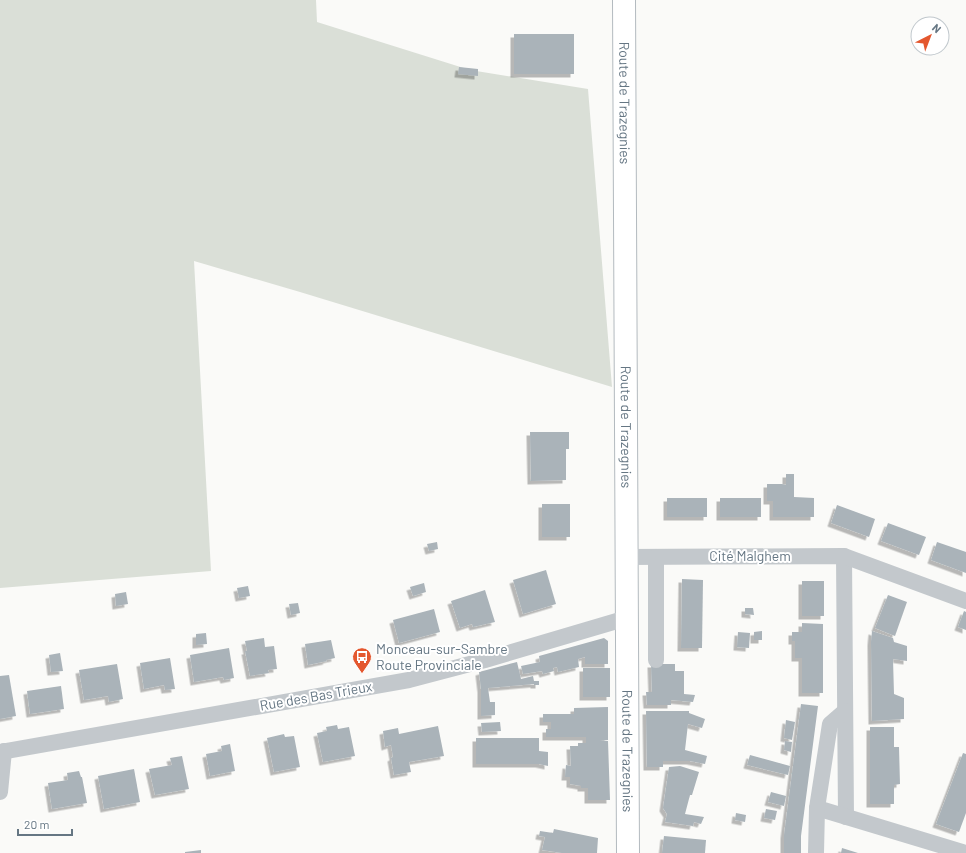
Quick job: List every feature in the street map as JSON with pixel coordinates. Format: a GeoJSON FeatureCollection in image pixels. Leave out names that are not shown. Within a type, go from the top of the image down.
{"type":"FeatureCollection","features":[{"type":"Feature","properties":{"kind":"main road","name":"Route de Trazegnies"},"geometry":{"type":"LineString","coordinates":[[624,0],[628,853]]}},
{"type":"Feature","properties":{"kind":"street","name":"Cité Malghem"},"geometry":{"type":"LineString","coordinates":[[627,557],[844,556],[966,601]]}},
{"type":"Feature","properties":{"kind":"street"},"geometry":{"type":"LineString","coordinates":[[844,556],[846,817]]}},
{"type":"Feature","properties":{"kind":"street"},"geometry":{"type":"LineString","coordinates":[[656,557],[656,660]]}},
{"type":"Feature","properties":{"kind":"street","name":"Rue des Bas Trieux"},"geometry":{"type":"LineString","coordinates":[[2,752],[409,680],[485,660],[627,618]]}},
{"type":"Feature","properties":{"kind":"street"},"geometry":{"type":"LineString","coordinates":[[816,853],[817,808],[830,724],[846,711]]}},
{"type":"Feature","properties":{"kind":"street"},"geometry":{"type":"LineString","coordinates":[[0,792],[2,752]]}},
{"type":"Feature","properties":{"kind":"street"},"geometry":{"type":"LineString","coordinates":[[817,808],[966,852]]}},
{"type":"Feature","properties":{"kind":"shaded area"},"geometry":{"type":"Polygon","coordinates":[[[0,0],[316,0],[317,22],[470,70],[588,89],[612,387],[194,261],[211,571],[0,588],[0,0]]]}},
{"type":"Feature","properties":{"kind":"building"},"geometry":{"type":"Polygon","coordinates":[[[514,34],[574,34],[574,74],[514,74],[514,34]]]}},
{"type":"Feature","properties":{"kind":"building"},"geometry":{"type":"Polygon","coordinates":[[[459,67],[478,69],[478,76],[458,74],[459,67]]]}},
{"type":"Feature","properties":{"kind":"building"},"geometry":{"type":"Polygon","coordinates":[[[530,432],[569,432],[569,449],[566,449],[566,480],[531,481],[530,432]]]}},
{"type":"Feature","properties":{"kind":"building"},"geometry":{"type":"Polygon","coordinates":[[[786,474],[794,474],[794,497],[814,498],[814,517],[773,517],[773,501],[767,501],[767,484],[786,485],[786,474]]]}},
{"type":"Feature","properties":{"kind":"building"},"geometry":{"type":"Polygon","coordinates":[[[667,498],[707,498],[707,517],[667,517],[667,498]]]}},
{"type":"Feature","properties":{"kind":"building"},"geometry":{"type":"Polygon","coordinates":[[[720,498],[761,498],[761,517],[720,517],[720,498]]]}},
{"type":"Feature","properties":{"kind":"building"},"geometry":{"type":"Polygon","coordinates":[[[542,504],[570,504],[570,537],[542,537],[542,504]]]}},
{"type":"Feature","properties":{"kind":"building"},"geometry":{"type":"Polygon","coordinates":[[[837,505],[875,519],[869,537],[831,523],[837,505]]]}},
{"type":"Feature","properties":{"kind":"building"},"geometry":{"type":"Polygon","coordinates":[[[888,523],[926,537],[919,555],[881,541],[888,523]]]}},
{"type":"Feature","properties":{"kind":"building"},"geometry":{"type":"Polygon","coordinates":[[[437,542],[438,549],[429,551],[427,544],[437,542]]]}},
{"type":"Feature","properties":{"kind":"building"},"geometry":{"type":"Polygon","coordinates":[[[937,542],[966,552],[966,573],[931,560],[937,542]]]}},
{"type":"Feature","properties":{"kind":"building"},"geometry":{"type":"Polygon","coordinates":[[[546,570],[556,604],[523,614],[513,580],[546,570]]]}},
{"type":"Feature","properties":{"kind":"building"},"geometry":{"type":"Polygon","coordinates":[[[682,579],[703,580],[702,648],[681,648],[682,579]]]}},
{"type":"Feature","properties":{"kind":"building"},"geometry":{"type":"Polygon","coordinates":[[[802,581],[824,581],[824,616],[802,616],[802,581]]]}},
{"type":"Feature","properties":{"kind":"building"},"geometry":{"type":"Polygon","coordinates":[[[424,583],[426,592],[413,596],[410,587],[424,583]]]}},
{"type":"Feature","properties":{"kind":"building"},"geometry":{"type":"Polygon","coordinates":[[[248,586],[250,596],[239,598],[237,588],[248,586]]]}},
{"type":"Feature","properties":{"kind":"building"},"geometry":{"type":"Polygon","coordinates":[[[485,590],[495,622],[473,627],[472,624],[460,628],[451,601],[485,590]]]}},
{"type":"Feature","properties":{"kind":"building"},"geometry":{"type":"Polygon","coordinates":[[[126,592],[128,604],[116,606],[115,594],[126,592]]]}},
{"type":"Feature","properties":{"kind":"building"},"geometry":{"type":"Polygon","coordinates":[[[888,595],[907,602],[895,636],[875,628],[888,595]]]}},
{"type":"Feature","properties":{"kind":"building"},"geometry":{"type":"Polygon","coordinates":[[[298,603],[300,613],[291,615],[289,604],[298,603]]]}},
{"type":"Feature","properties":{"kind":"building"},"geometry":{"type":"Polygon","coordinates":[[[745,608],[753,608],[754,615],[745,614],[745,608]]]}},
{"type":"Feature","properties":{"kind":"building"},"geometry":{"type":"Polygon","coordinates":[[[434,609],[440,632],[399,643],[393,620],[434,609]]]}},
{"type":"Feature","properties":{"kind":"building"},"geometry":{"type":"Polygon","coordinates":[[[964,611],[966,612],[966,630],[958,627],[964,611]]]}},
{"type":"Feature","properties":{"kind":"building"},"geometry":{"type":"Polygon","coordinates":[[[802,623],[823,624],[823,693],[802,693],[802,658],[795,658],[795,641],[792,641],[792,632],[802,632],[802,623]]]}},
{"type":"Feature","properties":{"kind":"building"},"geometry":{"type":"Polygon","coordinates":[[[762,631],[762,640],[754,640],[754,632],[762,631]]]}},
{"type":"Feature","properties":{"kind":"building"},"geometry":{"type":"Polygon","coordinates":[[[872,631],[893,638],[894,642],[907,646],[907,661],[893,659],[894,694],[904,698],[904,719],[872,721],[872,631]]]}},
{"type":"Feature","properties":{"kind":"building"},"geometry":{"type":"Polygon","coordinates":[[[738,632],[750,633],[749,648],[737,647],[738,632]]]}},
{"type":"Feature","properties":{"kind":"building"},"geometry":{"type":"Polygon","coordinates":[[[206,633],[207,644],[196,645],[196,634],[206,633]]]}},
{"type":"Feature","properties":{"kind":"building"},"geometry":{"type":"Polygon","coordinates":[[[264,638],[265,647],[274,646],[277,669],[268,670],[269,673],[250,676],[245,651],[247,651],[245,641],[264,638]]]}},
{"type":"Feature","properties":{"kind":"building"},"geometry":{"type":"Polygon","coordinates":[[[604,638],[608,641],[608,664],[585,664],[585,657],[578,659],[579,667],[558,672],[557,667],[553,668],[554,671],[543,674],[542,671],[523,674],[521,666],[540,662],[539,656],[604,638]]]}},
{"type":"Feature","properties":{"kind":"building"},"geometry":{"type":"Polygon","coordinates":[[[331,640],[335,658],[308,665],[305,644],[331,640]]]}},
{"type":"Feature","properties":{"kind":"building"},"geometry":{"type":"Polygon","coordinates":[[[229,648],[234,678],[224,680],[223,677],[194,682],[190,655],[229,648]]]}},
{"type":"Feature","properties":{"kind":"building"},"geometry":{"type":"Polygon","coordinates":[[[60,653],[63,671],[51,672],[49,655],[60,653]]]}},
{"type":"Feature","properties":{"kind":"building"},"geometry":{"type":"Polygon","coordinates":[[[170,658],[175,689],[165,690],[164,685],[144,689],[140,663],[170,658]]]}},
{"type":"Feature","properties":{"kind":"building"},"geometry":{"type":"Polygon","coordinates":[[[517,662],[521,679],[533,676],[534,681],[539,681],[539,685],[534,684],[488,688],[490,702],[495,702],[495,715],[481,716],[481,689],[479,672],[517,662]]]}},
{"type":"Feature","properties":{"kind":"building"},"geometry":{"type":"Polygon","coordinates":[[[117,664],[123,699],[109,702],[108,696],[84,700],[79,670],[117,664]]]}},
{"type":"Feature","properties":{"kind":"building"},"geometry":{"type":"Polygon","coordinates":[[[651,664],[675,664],[675,671],[684,671],[684,694],[695,695],[693,702],[671,700],[671,705],[647,705],[646,692],[652,692],[651,664]]]}},
{"type":"Feature","properties":{"kind":"building"},"geometry":{"type":"Polygon","coordinates":[[[583,668],[610,668],[610,697],[583,697],[583,668]]]}},
{"type":"Feature","properties":{"kind":"building"},"geometry":{"type":"Polygon","coordinates":[[[9,675],[16,716],[0,719],[0,676],[9,675]]]}},
{"type":"Feature","properties":{"kind":"building"},"geometry":{"type":"Polygon","coordinates":[[[61,686],[64,709],[30,714],[27,691],[61,686]]]}},
{"type":"Feature","properties":{"kind":"building"},"geometry":{"type":"Polygon","coordinates":[[[801,704],[818,706],[801,836],[801,853],[784,853],[784,835],[801,704]]]}},
{"type":"Feature","properties":{"kind":"building"},"geometry":{"type":"Polygon","coordinates":[[[608,707],[608,740],[600,741],[608,741],[610,800],[588,800],[588,788],[581,788],[581,786],[570,784],[570,777],[565,777],[566,765],[571,766],[570,746],[578,746],[578,743],[586,743],[586,737],[546,737],[546,729],[551,729],[551,722],[543,722],[543,714],[574,714],[574,708],[608,707]]]}},
{"type":"Feature","properties":{"kind":"building"},"geometry":{"type":"Polygon","coordinates":[[[646,711],[689,711],[689,713],[705,719],[702,728],[688,724],[685,750],[707,756],[705,764],[690,761],[663,761],[663,767],[647,767],[646,711]]]}},
{"type":"Feature","properties":{"kind":"building"},"geometry":{"type":"Polygon","coordinates":[[[786,720],[795,722],[792,740],[784,738],[786,720]]]}},
{"type":"Feature","properties":{"kind":"building"},"geometry":{"type":"Polygon","coordinates":[[[500,722],[501,731],[482,732],[481,723],[500,722]]]}},
{"type":"Feature","properties":{"kind":"building"},"geometry":{"type":"Polygon","coordinates":[[[337,725],[338,729],[349,727],[355,756],[323,762],[317,733],[327,731],[326,727],[337,725]]]}},
{"type":"Feature","properties":{"kind":"building"},"geometry":{"type":"Polygon","coordinates":[[[438,726],[444,756],[409,762],[411,772],[394,775],[391,758],[393,757],[391,745],[385,747],[383,731],[398,728],[399,734],[438,726]]]}},
{"type":"Feature","properties":{"kind":"building"},"geometry":{"type":"Polygon","coordinates":[[[870,727],[894,727],[894,747],[899,747],[900,784],[894,785],[894,804],[870,804],[870,727]]]}},
{"type":"Feature","properties":{"kind":"building"},"geometry":{"type":"Polygon","coordinates":[[[284,734],[285,737],[294,736],[300,767],[274,772],[267,738],[284,734]]]}},
{"type":"Feature","properties":{"kind":"building"},"geometry":{"type":"Polygon","coordinates":[[[476,738],[539,738],[539,751],[548,752],[548,766],[539,764],[476,764],[476,738]]]}},
{"type":"Feature","properties":{"kind":"building"},"geometry":{"type":"Polygon","coordinates":[[[785,741],[792,742],[791,752],[784,750],[785,741]]]}},
{"type":"Feature","properties":{"kind":"building"},"geometry":{"type":"Polygon","coordinates":[[[230,744],[235,771],[210,776],[206,754],[222,751],[221,746],[230,744]]]}},
{"type":"Feature","properties":{"kind":"building"},"geometry":{"type":"Polygon","coordinates":[[[963,753],[966,754],[966,813],[959,832],[936,824],[963,753]]]}},
{"type":"Feature","properties":{"kind":"building"},"geometry":{"type":"Polygon","coordinates":[[[750,755],[790,766],[788,775],[747,765],[750,755]]]}},
{"type":"Feature","properties":{"kind":"building"},"geometry":{"type":"Polygon","coordinates":[[[182,756],[189,789],[155,795],[149,769],[172,765],[170,758],[182,756]]]}},
{"type":"Feature","properties":{"kind":"building"},"geometry":{"type":"Polygon","coordinates":[[[680,766],[699,772],[692,795],[690,795],[685,814],[704,817],[701,824],[694,822],[693,826],[665,822],[667,814],[663,808],[669,767],[680,766]]]}},
{"type":"Feature","properties":{"kind":"building"},"geometry":{"type":"Polygon","coordinates":[[[134,769],[140,802],[104,809],[98,776],[134,769]]]}},
{"type":"Feature","properties":{"kind":"building"},"geometry":{"type":"Polygon","coordinates":[[[79,771],[82,777],[87,803],[52,809],[48,783],[68,780],[67,773],[79,771]]]}},
{"type":"Feature","properties":{"kind":"building"},"geometry":{"type":"Polygon","coordinates":[[[771,792],[786,796],[784,806],[768,802],[771,792]]]}},
{"type":"Feature","properties":{"kind":"building"},"geometry":{"type":"Polygon","coordinates":[[[766,809],[777,811],[775,820],[764,818],[766,809]]]}},
{"type":"Feature","properties":{"kind":"building"},"geometry":{"type":"Polygon","coordinates":[[[736,813],[746,815],[745,822],[735,820],[736,813]]]}},
{"type":"Feature","properties":{"kind":"building"},"geometry":{"type":"Polygon","coordinates":[[[554,829],[598,838],[597,853],[562,853],[542,850],[545,837],[539,836],[540,831],[553,833],[554,829]]]}},
{"type":"Feature","properties":{"kind":"building"},"geometry":{"type":"Polygon","coordinates":[[[664,836],[706,840],[705,853],[662,853],[664,836]]]}},
{"type":"Feature","properties":{"kind":"building"},"geometry":{"type":"Polygon","coordinates":[[[842,848],[858,853],[841,853],[842,848]]]}},
{"type":"Feature","properties":{"kind":"building"},"geometry":{"type":"Polygon","coordinates":[[[201,850],[201,853],[185,853],[185,852],[201,850]]]}},
{"type":"Feature","properties":{"kind":"place","name":"Monceau-sur-Sambre Route Provinciale"},"geometry":{"type":"Point","coordinates":[362,674]}}]}
